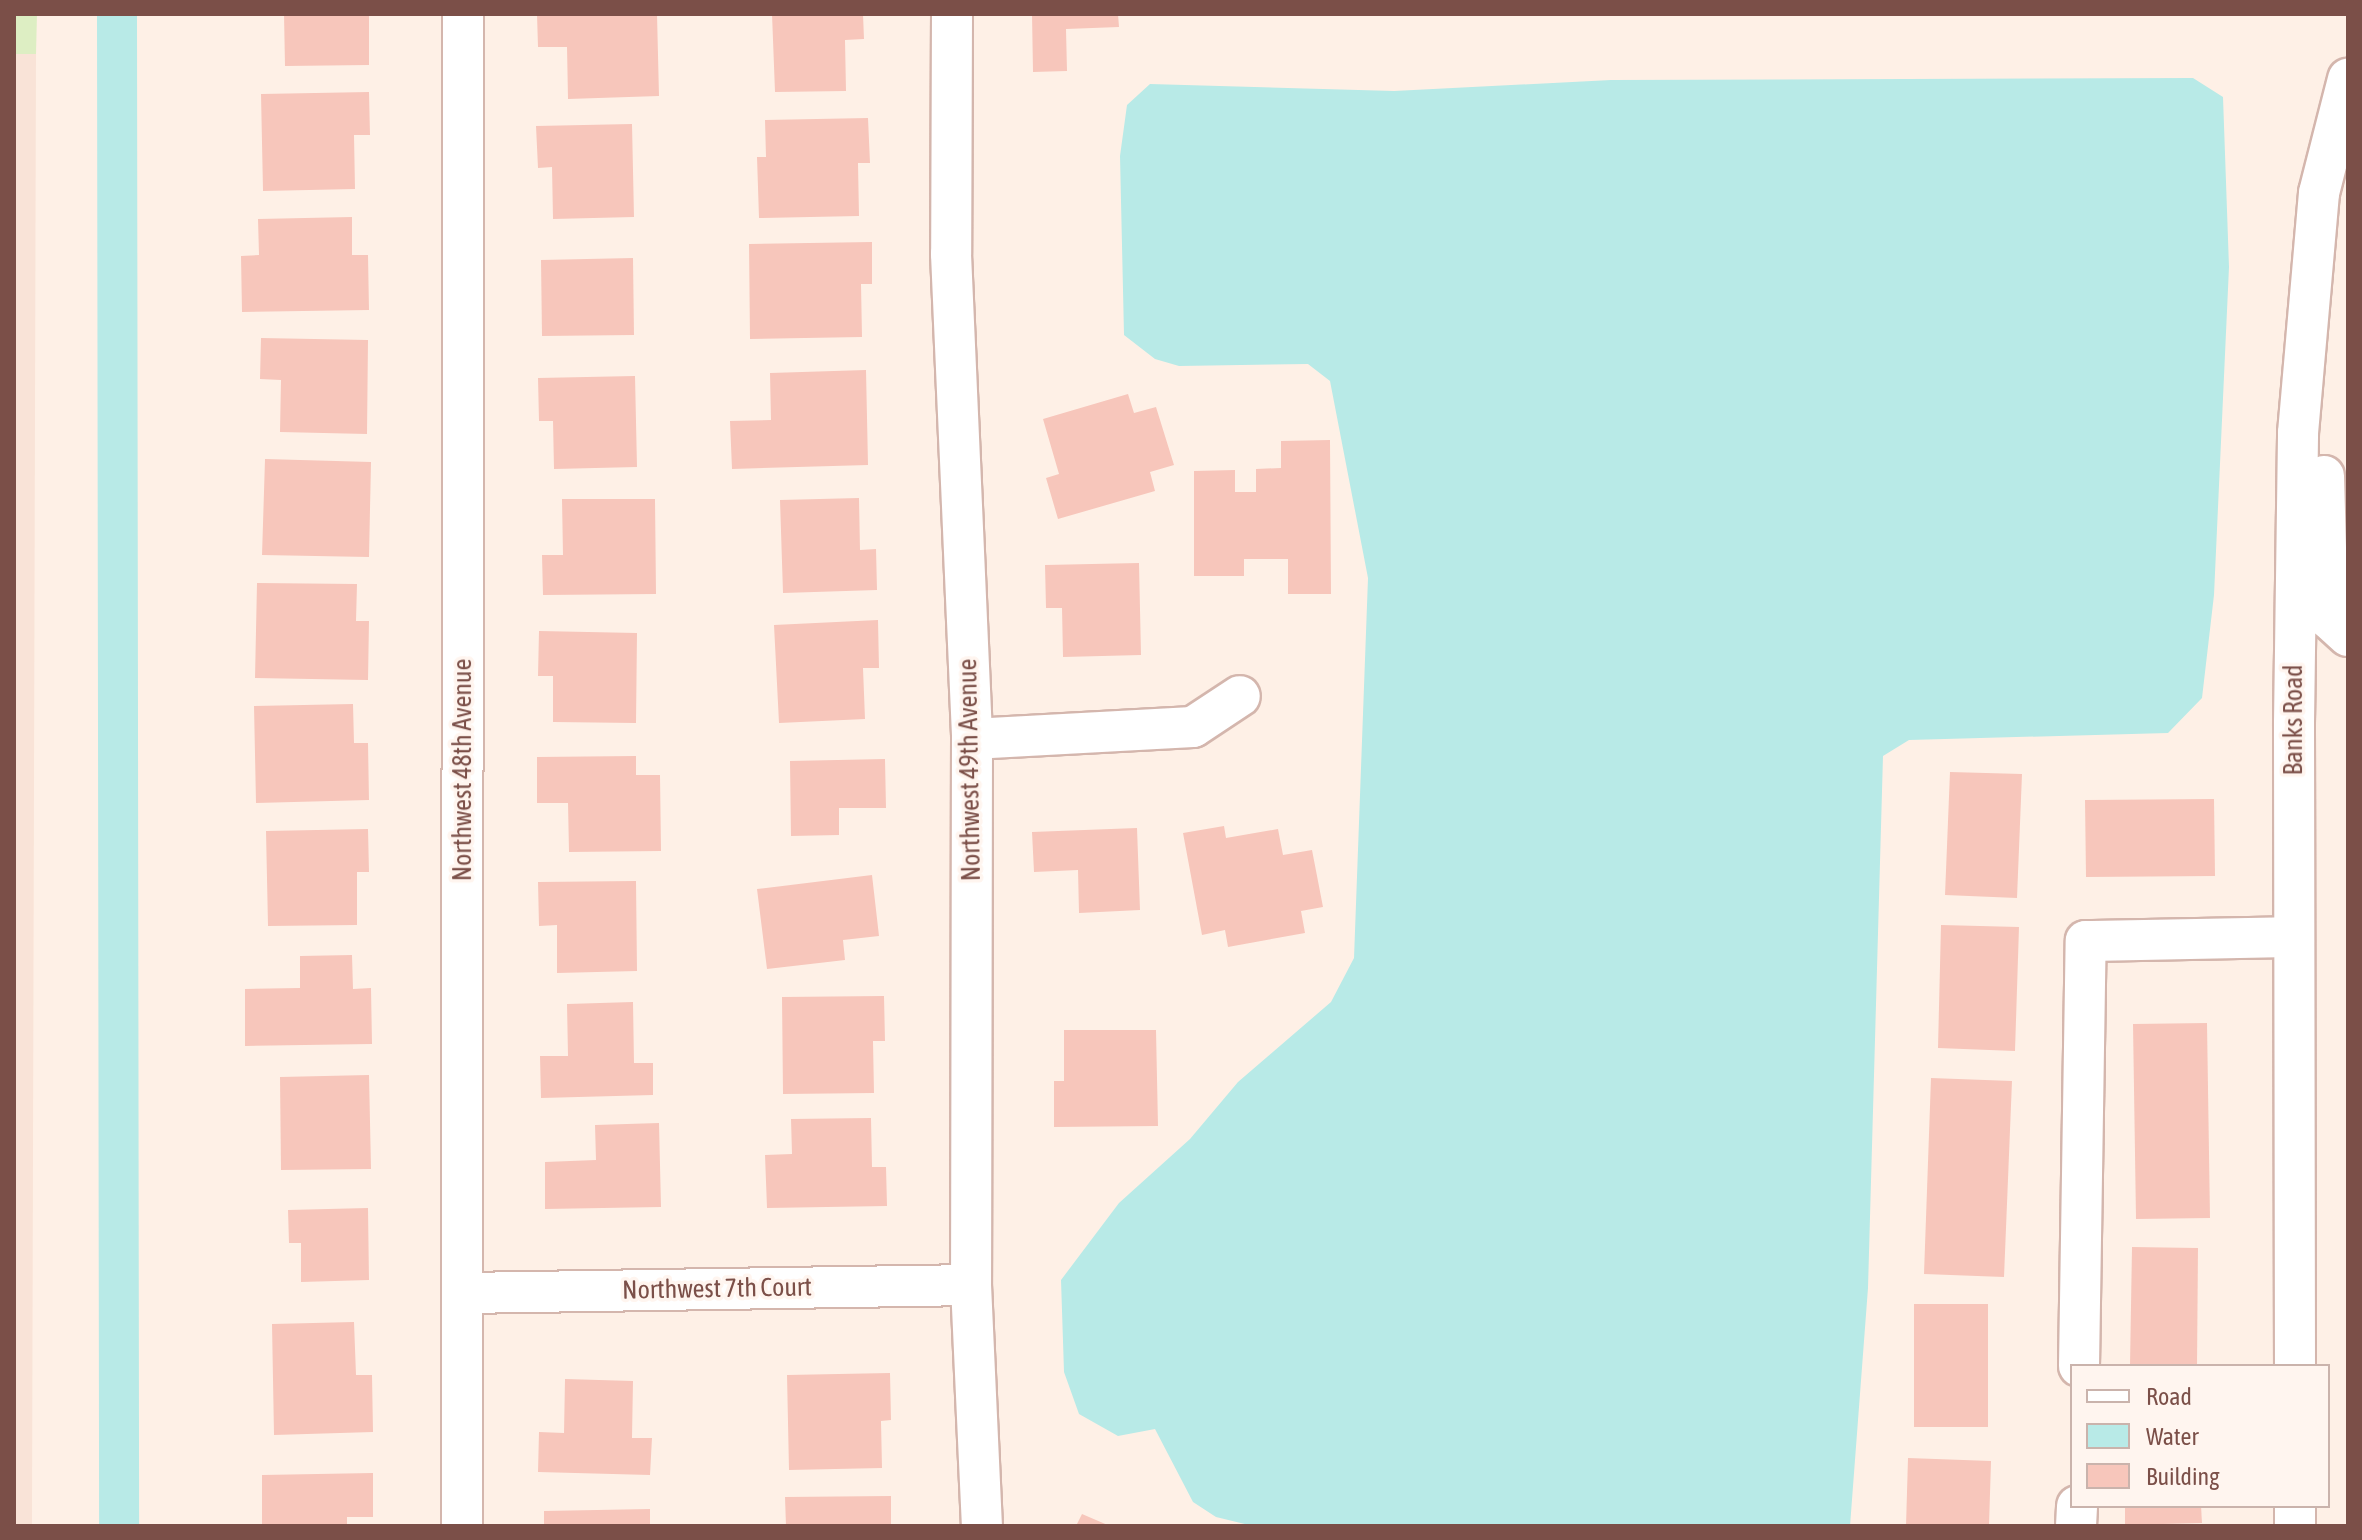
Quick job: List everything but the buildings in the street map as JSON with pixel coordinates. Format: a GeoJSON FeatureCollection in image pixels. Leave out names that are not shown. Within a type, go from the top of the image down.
{"type":"FeatureCollection","features":[{"type":"Feature","properties":{"kind":"street","name":"Northwest 48th Avenue"},"geometry":{"type":"LineString","coordinates":[[462,1526],[463,14]]}},
{"type":"Feature","properties":{"kind":"street","name":"Northwest 49th Avenue"},"geometry":{"type":"LineString","coordinates":[[952,14],[951,254],[972,739],[971,1285],[982,1526]]}},
{"type":"Feature","properties":{"kind":"street","name":"Banks Road"},"geometry":{"type":"LineString","coordinates":[[2295,1364],[2298,433],[2319,193],[2348,79]]}},
{"type":"Feature","properties":{"kind":"street"},"geometry":{"type":"LineString","coordinates":[[2314,246],[2330,365],[2325,429],[2328,618],[2348,636]]}},
{"type":"Feature","properties":{"kind":"street"},"geometry":{"type":"LineString","coordinates":[[972,739],[1193,727],[1240,696]]}},
{"type":"Feature","properties":{"kind":"street"},"geometry":{"type":"LineString","coordinates":[[2079,1364],[2086,941],[2294,937]]}},
{"type":"Feature","properties":{"kind":"street","name":"Northwest 7th Court"},"geometry":{"type":"LineString","coordinates":[[464,1293],[971,1285]]}},
{"type":"Feature","properties":{"kind":"shaded area"},"geometry":{"type":"Polygon","coordinates":[[[14,54],[36,54],[32,1526],[14,1526],[14,54]]]}},
{"type":"Feature","properties":{"kind":"green space"},"geometry":{"type":"Polygon","coordinates":[[[14,14],[37,14],[36,54],[14,54],[14,14]]]}},
{"type":"Feature","properties":{"kind":"water"},"geometry":{"type":"Polygon","coordinates":[[[2193,78],[2223,97],[2229,267],[2214,595],[2202,698],[2168,733],[1909,740],[1883,756],[1868,1288],[1850,1526],[1253,1526],[1216,1517],[1193,1502],[1155,1429],[1118,1436],[1079,1414],[1064,1372],[1061,1280],[1119,1203],[1190,1139],[1238,1082],[1331,1002],[1354,958],[1368,578],[1330,381],[1308,364],[1179,366],[1155,359],[1124,335],[1120,156],[1127,105],[1150,84],[1394,91],[1611,80],[2193,78]]]}},
{"type":"Feature","properties":{"kind":"waterway"},"geometry":{"type":"LineString","coordinates":[[117,14],[119,1526]]}}]}
